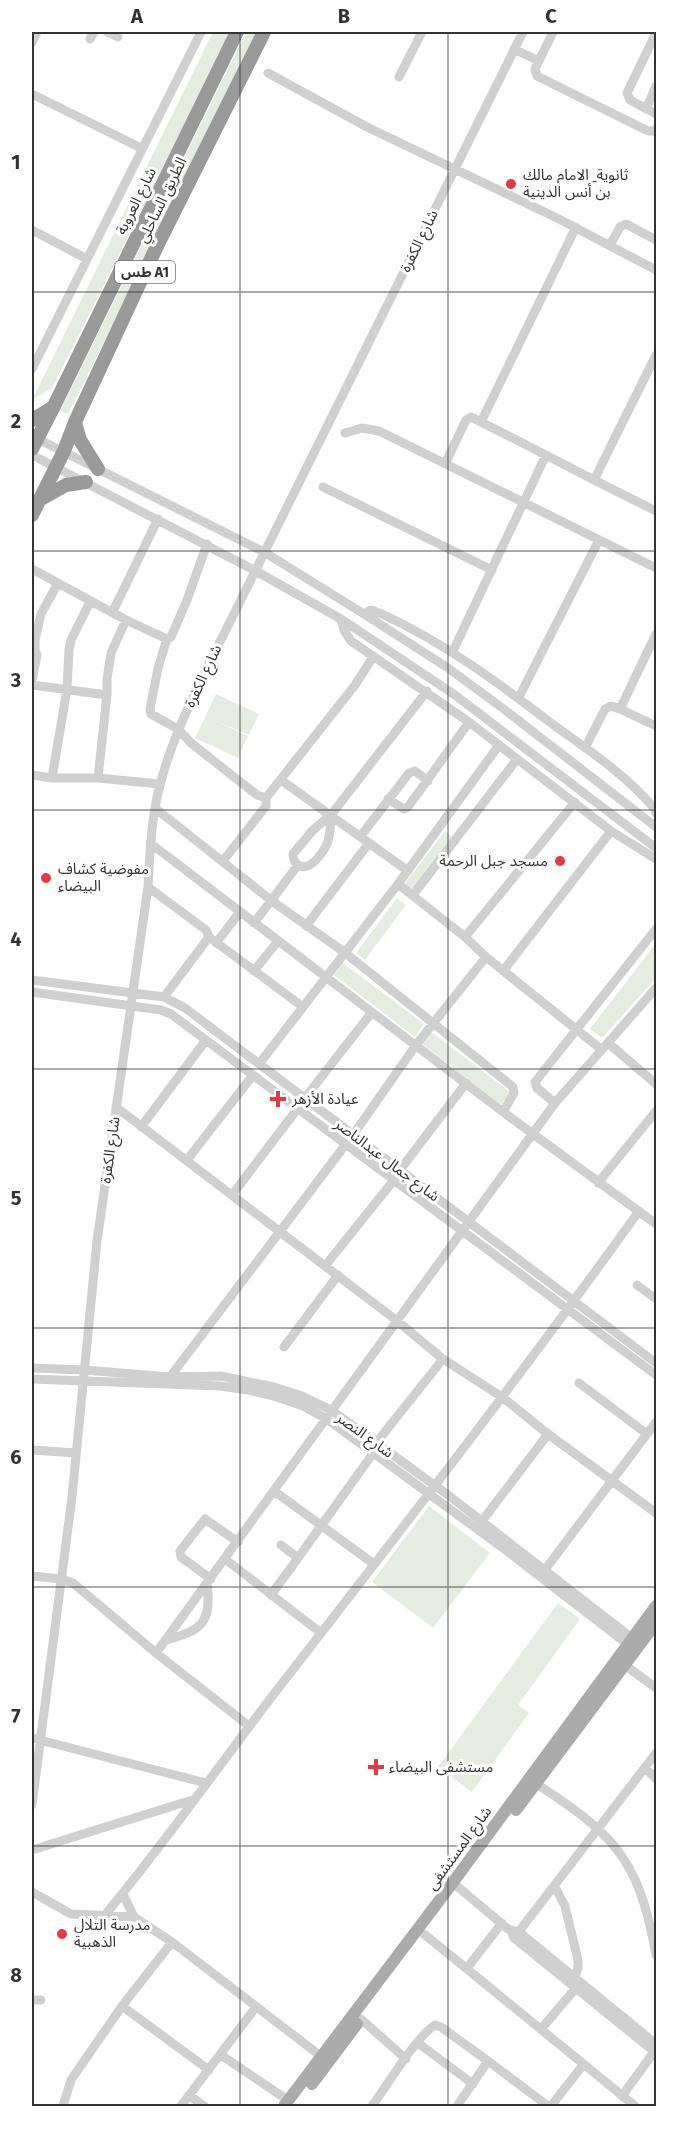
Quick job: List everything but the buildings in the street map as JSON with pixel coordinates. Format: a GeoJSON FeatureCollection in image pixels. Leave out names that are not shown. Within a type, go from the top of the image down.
{"type":"FeatureCollection","features":[{"type":"Feature","properties":{"kind":"highway","name":"شارع العروبة"},"geometry":{"type":"LineString","coordinates":[[33,441],[56,404],[237,32]]}},
{"type":"Feature","properties":{"kind":"highway","name":"الطريق الساحلي"},"geometry":{"type":"LineString","coordinates":[[32,515],[64,451],[75,422],[157,246],[264,32]]}},
{"type":"Feature","properties":{"kind":"highway"},"geometry":{"type":"LineString","coordinates":[[32,420],[56,404]]}},
{"type":"Feature","properties":{"kind":"highway"},"geometry":{"type":"LineString","coordinates":[[75,422],[80,440],[98,469]]}},
{"type":"Feature","properties":{"kind":"highway"},"geometry":{"type":"LineString","coordinates":[[39,500],[66,485],[86,482]]}},
{"type":"Feature","properties":{"kind":"main road","name":"شارع المستشفى"},"geometry":{"type":"LineString","coordinates":[[289,2105],[321,2057],[533,1781],[621,1662],[657,1606]]}},
{"type":"Feature","properties":{"kind":"main road","name":"شارع المستشفى"},"geometry":{"type":"LineString","coordinates":[[635,1643],[657,1623]]}},
{"type":"Feature","properties":{"kind":"main road","name":"شارع المستشفى"},"geometry":{"type":"LineString","coordinates":[[289,2105],[361,2019],[533,1781]]}},
{"type":"Feature","properties":{"kind":"street"},"geometry":{"type":"LineString","coordinates":[[32,43],[37,32]]}},
{"type":"Feature","properties":{"kind":"street"},"geometry":{"type":"LineString","coordinates":[[107,32],[118,37]]}},
{"type":"Feature","properties":{"kind":"street"},"geometry":{"type":"LineString","coordinates":[[32,369],[201,32]]}},
{"type":"Feature","properties":{"kind":"street"},"geometry":{"type":"LineString","coordinates":[[399,77],[422,32]]}},
{"type":"Feature","properties":{"kind":"street","name":"شارع الكفرة"},"geometry":{"type":"LineString","coordinates":[[32,1805],[36,1738],[62,1579],[98,1241],[148,887],[150,843],[160,784],[178,729],[254,570],[523,32]]}},
{"type":"Feature","properties":{"kind":"street"},"geometry":{"type":"LineString","coordinates":[[553,32],[535,69],[537,76],[648,131],[657,129]]}},
{"type":"Feature","properties":{"kind":"street"},"geometry":{"type":"LineString","coordinates":[[657,33],[627,93],[630,100],[657,114]]}},
{"type":"Feature","properties":{"kind":"street"},"geometry":{"type":"LineString","coordinates":[[514,49],[539,61]]}},
{"type":"Feature","properties":{"kind":"street"},"geometry":{"type":"LineString","coordinates":[[268,73],[367,127],[576,227],[657,270]]}},
{"type":"Feature","properties":{"kind":"street"},"geometry":{"type":"LineString","coordinates":[[646,109],[656,90]]}},
{"type":"Feature","properties":{"kind":"street"},"geometry":{"type":"LineString","coordinates":[[32,94],[141,148]]}},
{"type":"Feature","properties":{"kind":"street"},"geometry":{"type":"LineString","coordinates":[[610,245],[620,227],[626,224],[657,240]]}},
{"type":"Feature","properties":{"kind":"street"},"geometry":{"type":"LineString","coordinates":[[481,422],[576,227]]}},
{"type":"Feature","properties":{"kind":"street"},"geometry":{"type":"LineString","coordinates":[[32,230],[87,259]]}},
{"type":"Feature","properties":{"kind":"street"},"geometry":{"type":"LineString","coordinates":[[594,480],[657,355]]}},
{"type":"Feature","properties":{"kind":"street"},"geometry":{"type":"LineString","coordinates":[[445,464],[466,420],[471,417],[657,511]]}},
{"type":"Feature","properties":{"kind":"street"},"geometry":{"type":"LineString","coordinates":[[345,434],[353,430],[370,429],[657,568]]}},
{"type":"Feature","properties":{"kind":"street"},"geometry":{"type":"LineString","coordinates":[[33,441],[64,451],[264,552],[448,668],[657,826]]}},
{"type":"Feature","properties":{"kind":"street"},"geometry":{"type":"LineString","coordinates":[[32,455],[207,544],[341,619],[455,694],[657,848]]}},
{"type":"Feature","properties":{"kind":"street"},"geometry":{"type":"LineString","coordinates":[[453,651],[546,455]]}},
{"type":"Feature","properties":{"kind":"street"},"geometry":{"type":"LineString","coordinates":[[323,487],[492,570]]}},
{"type":"Feature","properties":{"kind":"street"},"geometry":{"type":"LineString","coordinates":[[112,613],[158,519]]}},
{"type":"Feature","properties":{"kind":"street"},"geometry":{"type":"LineString","coordinates":[[519,698],[599,540]]}},
{"type":"Feature","properties":{"kind":"street"},"geometry":{"type":"LineString","coordinates":[[207,544],[187,600],[171,637],[167,639],[158,668],[151,714],[178,729],[190,743],[256,795],[266,798]]}},
{"type":"Feature","properties":{"kind":"street"},"geometry":{"type":"LineString","coordinates":[[32,569],[90,602],[167,639]]}},
{"type":"Feature","properties":{"kind":"street"},"geometry":{"type":"LineString","coordinates":[[32,680],[37,655],[35,640],[41,614],[58,583]]}},
{"type":"Feature","properties":{"kind":"street"},"geometry":{"type":"LineString","coordinates":[[52,778],[67,689],[71,640],[90,602]]}},
{"type":"Feature","properties":{"kind":"street"},"geometry":{"type":"LineString","coordinates":[[364,614],[371,610],[382,614],[453,651],[629,781],[657,813]]}},
{"type":"Feature","properties":{"kind":"street"},"geometry":{"type":"LineString","coordinates":[[341,619],[344,630],[351,641],[469,722],[611,831],[657,859]]}},
{"type":"Feature","properties":{"kind":"street"},"geometry":{"type":"LineString","coordinates":[[98,778],[111,653],[126,620]]}},
{"type":"Feature","properties":{"kind":"street"},"geometry":{"type":"LineString","coordinates":[[620,709],[657,634]]}},
{"type":"Feature","properties":{"kind":"street"},"geometry":{"type":"LineString","coordinates":[[223,861],[266,806],[266,798],[355,685],[373,657]]}},
{"type":"Feature","properties":{"kind":"street"},"geometry":{"type":"LineString","coordinates":[[646,657],[657,662]]}},
{"type":"Feature","properties":{"kind":"street"},"geometry":{"type":"LineString","coordinates":[[32,685],[107,695]]}},
{"type":"Feature","properties":{"kind":"street"},"geometry":{"type":"LineString","coordinates":[[331,814],[329,838],[325,847],[311,864],[302,867],[298,865],[294,862],[293,854],[313,830],[331,814],[427,692]]}},
{"type":"Feature","properties":{"kind":"street"},"geometry":{"type":"LineString","coordinates":[[585,748],[605,710],[611,706],[657,726]]}},
{"type":"Feature","properties":{"kind":"street"},"geometry":{"type":"LineString","coordinates":[[388,799],[400,808],[408,807],[469,722]]}},
{"type":"Feature","properties":{"kind":"street"},"geometry":{"type":"LineString","coordinates":[[259,1064],[408,871],[499,745]]}},
{"type":"Feature","properties":{"kind":"street"},"geometry":{"type":"LineString","coordinates":[[413,895],[517,759]]}},
{"type":"Feature","properties":{"kind":"street"},"geometry":{"type":"LineString","coordinates":[[360,837],[412,771],[428,781]]}},
{"type":"Feature","properties":{"kind":"street"},"geometry":{"type":"LineString","coordinates":[[32,775],[160,784]]}},
{"type":"Feature","properties":{"kind":"street"},"geometry":{"type":"LineString","coordinates":[[281,780],[408,871]]}},
{"type":"Feature","properties":{"kind":"street"},"geometry":{"type":"LineString","coordinates":[[465,936],[575,802]]}},
{"type":"Feature","properties":{"kind":"street"},"geometry":{"type":"LineString","coordinates":[[155,808],[272,901],[344,952],[513,1087],[514,1093],[503,1112]]}},
{"type":"Feature","properties":{"kind":"street"},"geometry":{"type":"LineString","coordinates":[[503,971],[611,831]]}},
{"type":"Feature","properties":{"kind":"street"},"geometry":{"type":"LineString","coordinates":[[150,843],[503,1112],[657,1224]]}},
{"type":"Feature","properties":{"kind":"street"},"geometry":{"type":"LineString","coordinates":[[306,926],[369,843]]}},
{"type":"Feature","properties":{"kind":"street"},"geometry":{"type":"LineString","coordinates":[[254,924],[298,865]]}},
{"type":"Feature","properties":{"kind":"street"},"geometry":{"type":"LineString","coordinates":[[398,884],[465,936],[503,971],[577,1028],[657,1084]]}},
{"type":"Feature","properties":{"kind":"street"},"geometry":{"type":"LineString","coordinates":[[148,887],[206,930],[213,940],[303,1007]]}},
{"type":"Feature","properties":{"kind":"street"},"geometry":{"type":"LineString","coordinates":[[164,997],[240,912]]}},
{"type":"Feature","properties":{"kind":"street"},"geometry":{"type":"LineString","coordinates":[[555,1103],[535,1086],[535,1082],[657,929]]}},
{"type":"Feature","properties":{"kind":"street"},"geometry":{"type":"LineString","coordinates":[[254,971],[278,941]]}},
{"type":"Feature","properties":{"kind":"street"},"geometry":{"type":"LineString","coordinates":[[353,1135],[433,1022],[486,957]]}},
{"type":"Feature","properties":{"kind":"street","name":"شارع جمال عبدالناصر"},"geometry":{"type":"LineString","coordinates":[[32,980],[164,997],[184,1008],[657,1363]]}},
{"type":"Feature","properties":{"kind":"street"},"geometry":{"type":"LineString","coordinates":[[156,1653],[555,1103],[657,988]]}},
{"type":"Feature","properties":{"kind":"street"},"geometry":{"type":"LineString","coordinates":[[32,992],[161,1010],[206,1040],[657,1375]]}},
{"type":"Feature","properties":{"kind":"street"},"geometry":{"type":"LineString","coordinates":[[305,1098],[372,1012]]}},
{"type":"Feature","properties":{"kind":"street"},"geometry":{"type":"LineString","coordinates":[[141,1127],[206,1040]]}},
{"type":"Feature","properties":{"kind":"street"},"geometry":{"type":"LineString","coordinates":[[187,1160],[253,1075]]}},
{"type":"Feature","properties":{"kind":"street"},"geometry":{"type":"LineString","coordinates":[[400,1170],[466,1083]]}},
{"type":"Feature","properties":{"kind":"street"},"geometry":{"type":"LineString","coordinates":[[116,1107],[338,1275],[443,1359],[502,1397],[548,1434],[657,1513]]}},
{"type":"Feature","properties":{"kind":"street"},"geometry":{"type":"LineString","coordinates":[[232,1195],[298,1108]]}},
{"type":"Feature","properties":{"kind":"street"},"geometry":{"type":"LineString","coordinates":[[598,1183],[657,1111]]}},
{"type":"Feature","properties":{"kind":"street"},"geometry":{"type":"LineString","coordinates":[[170,1377],[346,1144]]}},
{"type":"Feature","properties":{"kind":"street"},"geometry":{"type":"LineString","coordinates":[[325,1266],[394,1180]]}},
{"type":"Feature","properties":{"kind":"street"},"geometry":{"type":"LineString","coordinates":[[105,1915],[433,1490],[639,1211]]}},
{"type":"Feature","properties":{"kind":"street"},"geometry":{"type":"LineString","coordinates":[[284,1347],[338,1275]]}},
{"type":"Feature","properties":{"kind":"street"},"geometry":{"type":"LineString","coordinates":[[637,1285],[657,1299]]}},
{"type":"Feature","properties":{"kind":"street"},"geometry":{"type":"LineString","coordinates":[[271,1595],[375,1447],[443,1359]]}},
{"type":"Feature","properties":{"kind":"street","name":"شارع النصر"},"geometry":{"type":"LineString","coordinates":[[32,1368],[170,1377],[221,1376],[274,1386],[329,1414],[635,1643]]}},
{"type":"Feature","properties":{"kind":"street","name":"شارع النصر"},"geometry":{"type":"LineString","coordinates":[[32,1379],[220,1386],[248,1390],[329,1414]]}},
{"type":"Feature","properties":{"kind":"street"},"geometry":{"type":"LineString","coordinates":[[579,1383],[647,1434]]}},
{"type":"Feature","properties":{"kind":"street"},"geometry":{"type":"LineString","coordinates":[[544,1571],[657,1422]]}},
{"type":"Feature","properties":{"kind":"street"},"geometry":{"type":"LineString","coordinates":[[482,1521],[548,1434]]}},
{"type":"Feature","properties":{"kind":"street"},"geometry":{"type":"LineString","coordinates":[[32,1450],[76,1453]]}},
{"type":"Feature","properties":{"kind":"street","name":"شارع النصر"},"geometry":{"type":"LineString","coordinates":[[433,1490],[482,1521],[505,1544],[544,1571],[635,1643]]}},
{"type":"Feature","properties":{"kind":"street"},"geometry":{"type":"LineString","coordinates":[[274,1491],[374,1564]]}},
{"type":"Feature","properties":{"kind":"street"},"geometry":{"type":"LineString","coordinates":[[165,1640],[193,1632],[208,1613],[210,1605],[209,1581],[181,1557],[180,1551],[205,1519],[238,1542]]}},
{"type":"Feature","properties":{"kind":"street"},"geometry":{"type":"LineString","coordinates":[[281,1545],[298,1558]]}},
{"type":"Feature","properties":{"kind":"street"},"geometry":{"type":"LineString","coordinates":[[225,1559],[321,1633]]}},
{"type":"Feature","properties":{"kind":"street"},"geometry":{"type":"LineString","coordinates":[[32,1576],[62,1579],[73,1583],[156,1653],[249,1726]]}},
{"type":"Feature","properties":{"kind":"street"},"geometry":{"type":"LineString","coordinates":[[621,1662],[657,1688]]}},
{"type":"Feature","properties":{"kind":"street"},"geometry":{"type":"LineString","coordinates":[[36,1738],[206,1783]]}},
{"type":"Feature","properties":{"kind":"street"},"geometry":{"type":"LineString","coordinates":[[516,1935],[657,1753]]}},
{"type":"Feature","properties":{"kind":"street"},"geometry":{"type":"LineString","coordinates":[[645,1768],[657,1779]]}},
{"type":"Feature","properties":{"kind":"street"},"geometry":{"type":"LineString","coordinates":[[533,1781],[597,1828],[624,1859],[653,1919],[657,1955]]}},
{"type":"Feature","properties":{"kind":"street"},"geometry":{"type":"LineString","coordinates":[[32,1850],[193,1800]]}},
{"type":"Feature","properties":{"kind":"street"},"geometry":{"type":"LineString","coordinates":[[458,1887],[576,1988],[656,2050]]}},
{"type":"Feature","properties":{"kind":"street"},"geometry":{"type":"LineString","coordinates":[[555,1887],[564,1906],[578,1960],[578,1968],[574,1977]]}},
{"type":"Feature","properties":{"kind":"street"},"geometry":{"type":"LineString","coordinates":[[32,1892],[67,1912],[79,1915],[134,1917],[172,1942],[321,2057]]}},
{"type":"Feature","properties":{"kind":"street"},"geometry":{"type":"LineString","coordinates":[[123,1894],[134,1917]]}},
{"type":"Feature","properties":{"kind":"street"},"geometry":{"type":"LineString","coordinates":[[467,1968],[505,1926]]}},
{"type":"Feature","properties":{"kind":"street"},"geometry":{"type":"LineString","coordinates":[[424,1934],[635,2106]]}},
{"type":"Feature","properties":{"kind":"street"},"geometry":{"type":"LineString","coordinates":[[516,1935],[574,1977],[656,2050]]}},
{"type":"Feature","properties":{"kind":"street"},"geometry":{"type":"LineString","coordinates":[[63,2106],[71,2080],[122,2006],[172,1942]]}},
{"type":"Feature","properties":{"kind":"street"},"geometry":{"type":"LineString","coordinates":[[541,2029],[576,1988]]}},
{"type":"Feature","properties":{"kind":"street"},"geometry":{"type":"LineString","coordinates":[[122,2006],[209,2070]]}},
{"type":"Feature","properties":{"kind":"street"},"geometry":{"type":"LineString","coordinates":[[181,2106],[256,2007]]}},
{"type":"Feature","properties":{"kind":"street"},"geometry":{"type":"LineString","coordinates":[[361,2019],[406,2059]]}},
{"type":"Feature","properties":{"kind":"street"},"geometry":{"type":"LineString","coordinates":[[372,2106],[418,2043],[435,2025],[441,2027],[550,2106],[583,2065]]}},
{"type":"Feature","properties":{"kind":"street"},"geometry":{"type":"LineString","coordinates":[[418,2043],[473,2084]]}},
{"type":"Feature","properties":{"kind":"street"},"geometry":{"type":"LineString","coordinates":[[622,2096],[656,2050]]}},
{"type":"Feature","properties":{"kind":"street"},"geometry":{"type":"LineString","coordinates":[[221,2055],[289,2105]]}},
{"type":"Feature","properties":{"kind":"street"},"geometry":{"type":"LineString","coordinates":[[456,2106],[488,2061]]}},
{"type":"Feature","properties":{"kind":"street"},"geometry":{"type":"LineString","coordinates":[[189,2095],[204,2106]]}},
{"type":"Feature","properties":{"kind":"shaded area"},"geometry":{"type":"Polygon","coordinates":[[[213,32],[231,32],[52,388],[32,400],[213,32]]]}},
{"type":"Feature","properties":{"kind":"shaded area"},"geometry":{"type":"Polygon","coordinates":[[[246,32],[260,32],[68,414],[60,411],[246,32]]]}},
{"type":"Feature","properties":{"kind":"shaded area"},"geometry":{"type":"Polygon","coordinates":[[[216,694],[259,714],[249,735],[211,719],[248,736],[238,758],[195,738],[216,694]]]}},
{"type":"Feature","properties":{"kind":"shaded area"},"geometry":{"type":"Polygon","coordinates":[[[445,831],[453,838],[412,893],[403,886],[445,831]]]}},
{"type":"Feature","properties":{"kind":"shaded area"},"geometry":{"type":"Polygon","coordinates":[[[397,898],[406,905],[365,960],[356,953],[397,898]]]}},
{"type":"Feature","properties":{"kind":"shaded area"},"geometry":{"type":"Polygon","coordinates":[[[656,943],[656,978],[602,1038],[590,1029],[656,943]]]}},
{"type":"Feature","properties":{"kind":"shaded area"},"geometry":{"type":"Polygon","coordinates":[[[343,963],[424,1024],[415,1037],[334,975],[343,963]]]}},
{"type":"Feature","properties":{"kind":"shaded area"},"geometry":{"type":"Polygon","coordinates":[[[430,1031],[510,1092],[501,1105],[421,1043],[430,1031]]]}},
{"type":"Feature","properties":{"kind":"shaded area"},"geometry":{"type":"Polygon","coordinates":[[[429,1506],[490,1553],[433,1628],[372,1582],[429,1506]]]}},
{"type":"Feature","properties":{"kind":"shaded area"},"geometry":{"type":"Polygon","coordinates":[[[558,1603],[580,1619],[518,1705],[529,1713],[472,1792],[438,1767],[558,1603]]]}},
{"type":"Feature","properties":{"kind":"place","name":"ثانوية_الامام مالك بن أنس الدينية"},"geometry":{"type":"Point","coordinates":[511,184]}},
{"type":"Feature","properties":{"kind":"place","name":"مسجد جبل الرحمة"},"geometry":{"type":"Point","coordinates":[560,861]}},
{"type":"Feature","properties":{"kind":"place","name":"مفوضية كشاف البيضاء"},"geometry":{"type":"Point","coordinates":[46,878]}},
{"type":"Feature","properties":{"kind":"place","name":"عيادة الأزهر"},"geometry":{"type":"Point","coordinates":[278,1099]}},
{"type":"Feature","properties":{"kind":"place","name":"مستشفى البيضاء"},"geometry":{"type":"Point","coordinates":[376,1767]}},
{"type":"Feature","properties":{"kind":"place","name":"مدرسة التلال الذهبية"},"geometry":{"type":"Point","coordinates":[62,1934]}}]}
